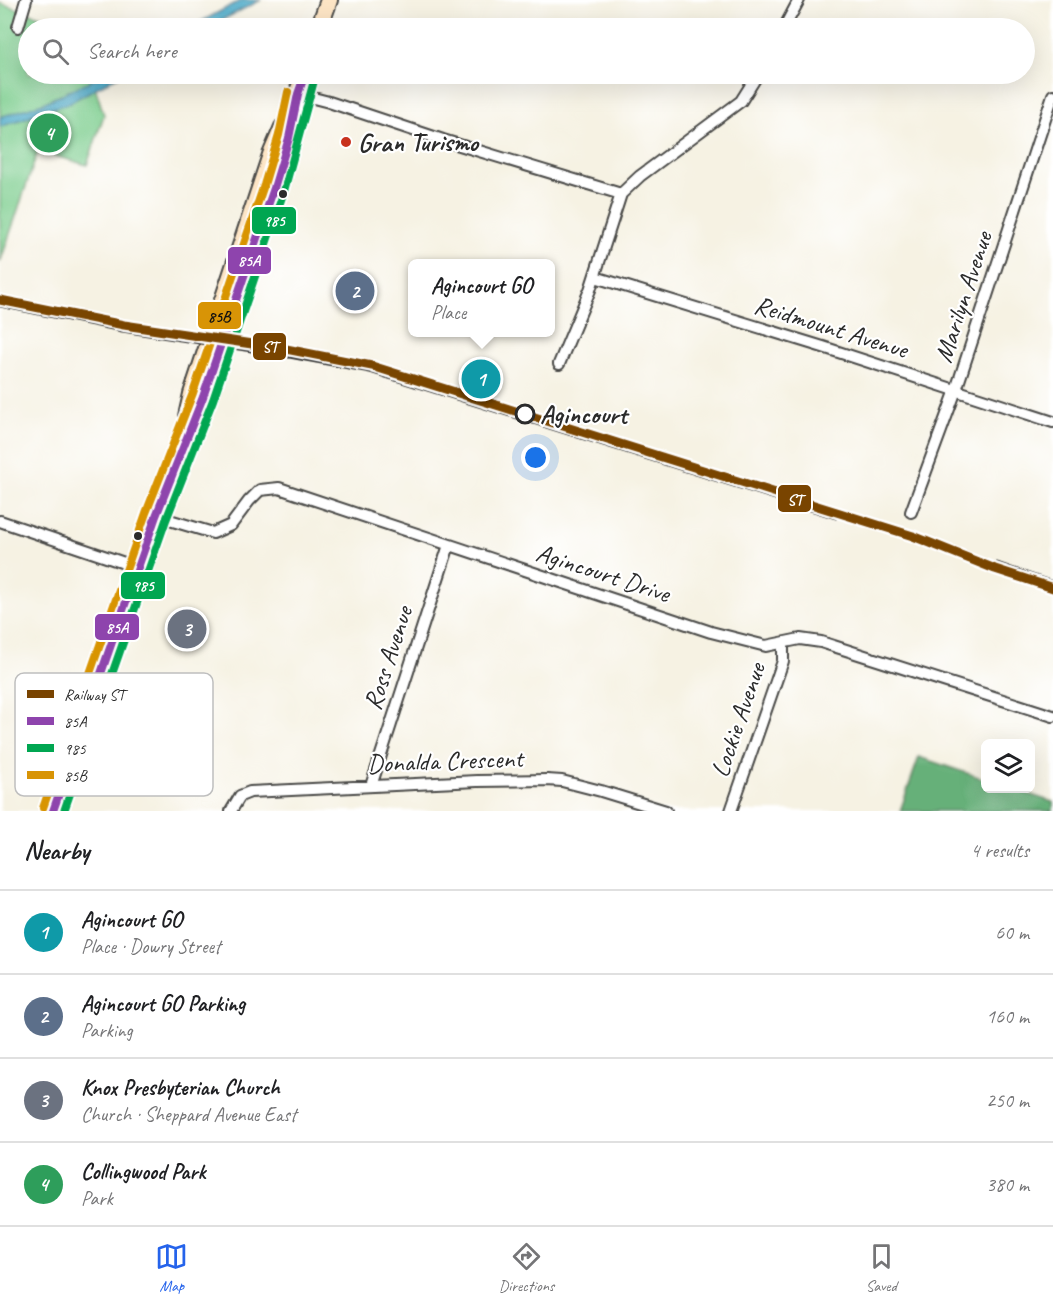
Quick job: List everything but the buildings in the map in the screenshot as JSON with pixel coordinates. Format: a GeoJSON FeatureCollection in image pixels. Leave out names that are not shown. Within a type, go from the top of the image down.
{"type":"FeatureCollection","features":[{"type":"Feature","properties":{"kind":"main road"},"geometry":{"type":"LineString","coordinates":[[323,18],[328,3]]}},
{"type":"Feature","properties":{"kind":"main road"},"geometry":{"type":"LineString","coordinates":[[102,673],[156,516],[203,397],[274,188],[289,138],[301,84]]}},
{"type":"Feature","properties":{"kind":"main road"},"geometry":{"type":"LineString","coordinates":[[53,811],[58,796]]}},
{"type":"Feature","properties":{"kind":"street"},"geometry":{"type":"LineString","coordinates":[[21,18],[26,0]]}},
{"type":"Feature","properties":{"kind":"street"},"geometry":{"type":"LineString","coordinates":[[789,18],[799,0]]}},
{"type":"Feature","properties":{"kind":"street"},"geometry":{"type":"LineString","coordinates":[[559,364],[595,277],[621,194],[741,101],[752,84]]}},
{"type":"Feature","properties":{"kind":"street"},"geometry":{"type":"LineString","coordinates":[[298,94],[329,102],[443,141],[621,194]]}},
{"type":"Feature","properties":{"kind":"street","name":"Marilyn Avenue"},"geometry":{"type":"LineString","coordinates":[[911,512],[956,390],[1053,95]]}},
{"type":"Feature","properties":{"kind":"street","name":"Reidmount Avenue"},"geometry":{"type":"LineString","coordinates":[[595,277],[1053,422]]}},
{"type":"Feature","properties":{"kind":"street","name":"Agincourt Drive"},"geometry":{"type":"LineString","coordinates":[[156,516],[213,533],[231,525],[260,490],[279,488],[711,632],[766,646],[800,639],[821,642],[1053,716]]}},
{"type":"Feature","properties":{"kind":"street"},"geometry":{"type":"LineString","coordinates":[[0,521],[139,568]]}},
{"type":"Feature","properties":{"kind":"street","name":"Ross Avenue"},"geometry":{"type":"LineString","coordinates":[[371,786],[449,545]]}},
{"type":"Feature","properties":{"kind":"street","name":"Lockie Avenue"},"geometry":{"type":"LineString","coordinates":[[730,811],[783,661],[783,644]]}},
{"type":"Feature","properties":{"kind":"street","name":"Donalda Crescent"},"geometry":{"type":"LineString","coordinates":[[231,811],[232,806],[244,793],[477,781],[562,782],[601,791],[666,811]]}},
{"type":"Feature","properties":{"kind":"green space"},"geometry":{"type":"Polygon","coordinates":[[[0,3],[46,18],[18,18],[18,84],[94,84],[104,115],[87,165],[38,151],[0,263],[0,3]]]}},
{"type":"Feature","properties":{"kind":"green space"},"geometry":{"type":"Polygon","coordinates":[[[919,757],[981,778],[981,793],[1025,793],[1053,802],[1053,811],[900,811],[919,757]]]}},
{"type":"Feature","properties":{"kind":"water"},"geometry":{"type":"Polygon","coordinates":[[[241,0],[261,0],[226,18],[208,18],[241,0]]]}},
{"type":"Feature","properties":{"kind":"water"},"geometry":{"type":"Polygon","coordinates":[[[84,84],[104,84],[69,103],[0,127],[0,117],[43,103],[84,84]]]}},
{"type":"Feature","properties":{"kind":"railway"},"geometry":{"type":"LineString","coordinates":[[0,306],[122,331],[370,372],[836,518]]}},
{"type":"Feature","properties":{"kind":"railway"},"geometry":{"type":"LineString","coordinates":[[997,563],[1053,582]]}},
{"type":"Feature","properties":{"kind":"rail line","name":"ST"},"geometry":{"type":"LineString","coordinates":[[0,300],[124,325],[286,349],[372,366],[913,536],[995,569],[1053,588]]}},
{"type":"Feature","properties":{"kind":"transit line","name":"85A"},"geometry":{"type":"LineString","coordinates":[[101,673],[156,516],[203,397],[274,188],[302,84]]}},
{"type":"Feature","properties":{"kind":"transit line","name":"985"},"geometry":{"type":"LineString","coordinates":[[112,673],[166,520],[213,400],[284,191],[313,84]]}},
{"type":"Feature","properties":{"kind":"transit line","name":"85B"},"geometry":{"type":"LineString","coordinates":[[90,673],[146,513],[193,393],[264,185],[279,135],[288,92]]}},
{"type":"Feature","properties":{"kind":"transit line","name":"85B"},"geometry":{"type":"LineString","coordinates":[[43,808],[47,796]]}},
{"type":"Feature","properties":{"kind":"transit line","name":"85A"},"geometry":{"type":"LineString","coordinates":[[53,811],[58,796]]}},
{"type":"Feature","properties":{"kind":"transit line","name":"985"},"geometry":{"type":"LineString","coordinates":[[64,811],[69,796]]}},
{"type":"Feature","properties":{"kind":"place","name":"Collingwood Park"},"geometry":{"type":"Point","coordinates":[49,133]}},
{"type":"Feature","properties":{"kind":"place","name":"Gran Turismo"},"geometry":{"type":"Point","coordinates":[346,142]}},
{"type":"Feature","properties":{"kind":"place","name":"Agincourt GO Parking"},"geometry":{"type":"Point","coordinates":[355,291]}},
{"type":"Feature","properties":{"kind":"place","name":"Agincourt GO"},"geometry":{"type":"Point","coordinates":[481,379]}},
{"type":"Feature","properties":{"kind":"place","name":"Agincourt"},"geometry":{"type":"Point","coordinates":[525,414]}},
{"type":"Feature","properties":{"kind":"place","name":"Knox Presbyterian Church"},"geometry":{"type":"Point","coordinates":[187,629]}}]}
